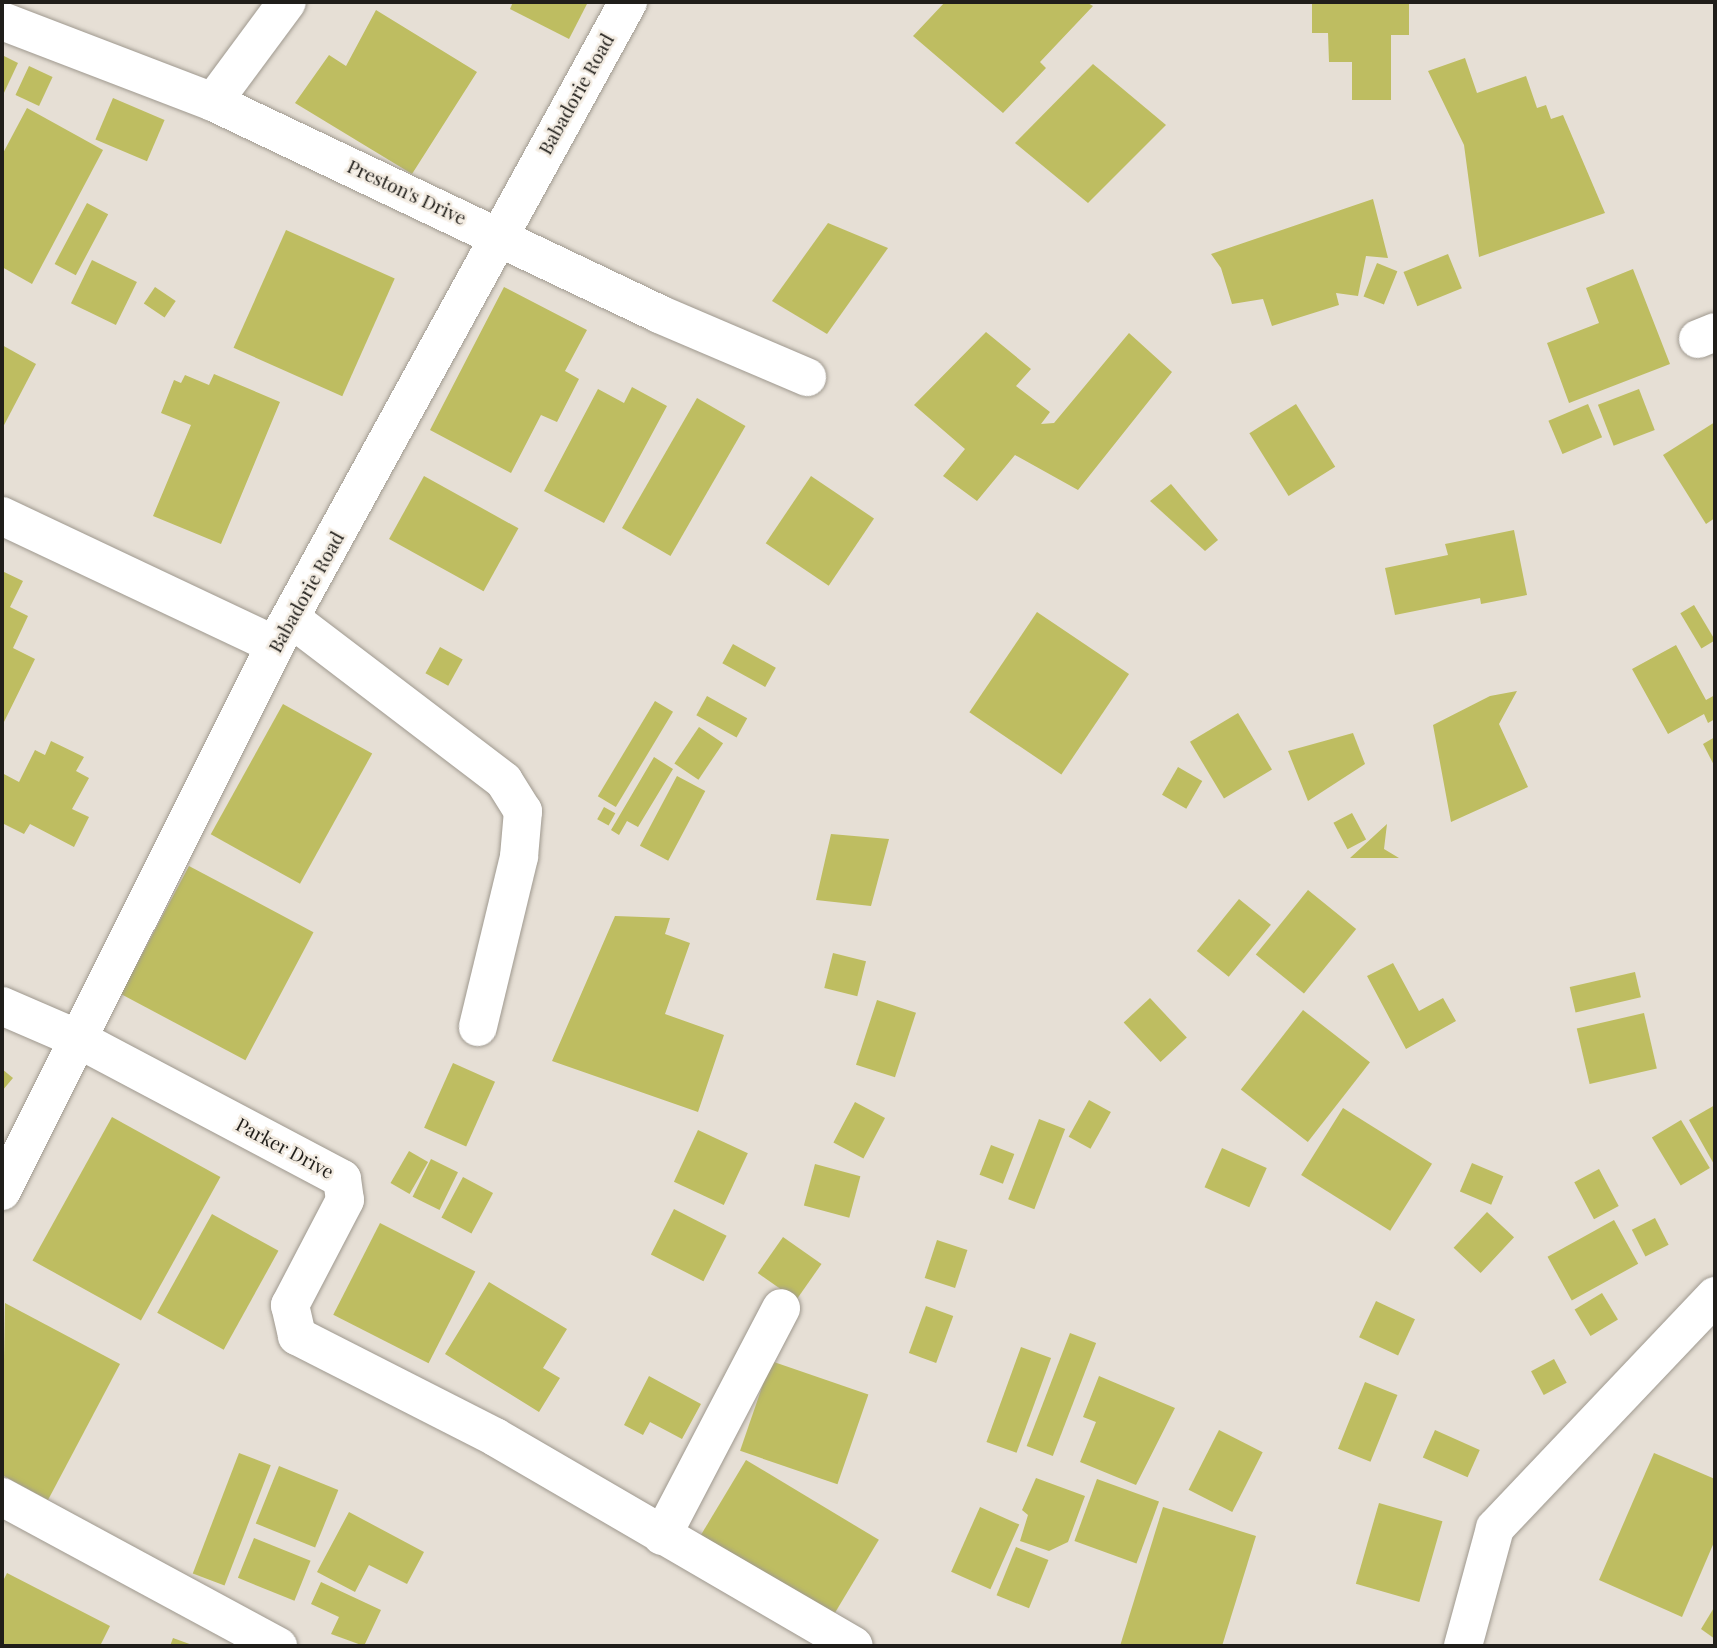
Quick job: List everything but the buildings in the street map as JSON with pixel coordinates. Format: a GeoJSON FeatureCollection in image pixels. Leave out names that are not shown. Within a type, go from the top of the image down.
{"type":"FeatureCollection","features":[{"type":"Feature","properties":{"kind":"street"},"geometry":{"type":"LineString","coordinates":[[213,102],[287,2]]}},
{"type":"Feature","properties":{"kind":"street","name":"Babadorie Road"},"geometry":{"type":"LineString","coordinates":[[2,1191],[76,1038],[284,632],[498,234],[628,2]]}},
{"type":"Feature","properties":{"kind":"street","name":"Preston's Drive"},"geometry":{"type":"LineString","coordinates":[[2,21],[213,102],[498,234],[659,314],[807,377]]}},
{"type":"Feature","properties":{"kind":"street"},"geometry":{"type":"LineString","coordinates":[[2,516],[284,632],[504,781],[523,811],[519,857],[478,1027]]}},
{"type":"Feature","properties":{"kind":"street"},"geometry":{"type":"LineString","coordinates":[[2,1006],[76,1038]]}},
{"type":"Feature","properties":{"kind":"street","name":"Parker Drive"},"geometry":{"type":"LineString","coordinates":[[76,1038],[342,1178],[345,1200],[290,1305],[297,1336],[495,1437],[662,1536]]}},
{"type":"Feature","properties":{"kind":"street"},"geometry":{"type":"LineString","coordinates":[[1463,1646],[1494,1528],[1715,1296]]}},
{"type":"Feature","properties":{"kind":"street"},"geometry":{"type":"LineString","coordinates":[[781,1308],[662,1536],[854,1646]]}},
{"type":"Feature","properties":{"kind":"street"},"geometry":{"type":"LineString","coordinates":[[2,1497],[278,1646]]}}]}
